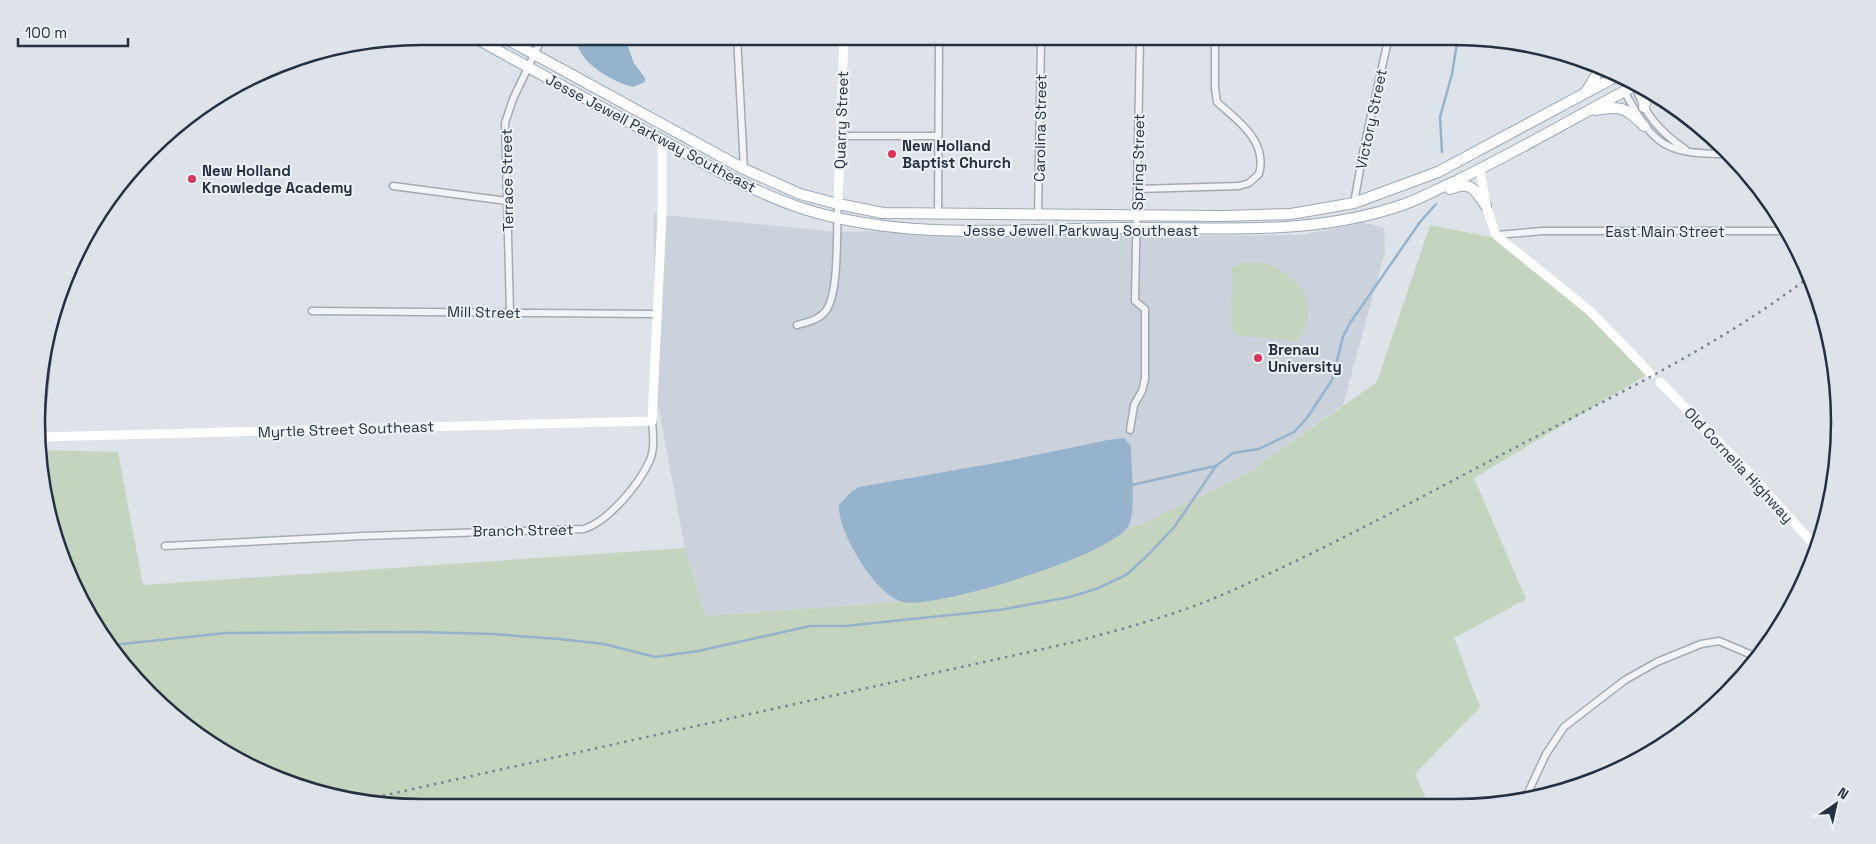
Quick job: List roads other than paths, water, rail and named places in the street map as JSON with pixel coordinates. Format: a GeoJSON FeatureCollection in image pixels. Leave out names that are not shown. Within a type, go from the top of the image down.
{"type":"FeatureCollection","features":[{"type":"Feature","properties":{"kind":"main road","name":"Jesse Jewell Parkway Southeast"},"geometry":{"type":"LineString","coordinates":[[488,45],[746,186],[802,208],[836,218],[886,227],[948,230],[1137,228],[1225,230],[1297,227],[1367,214],[1405,204],[1426,195],[1480,169],[1588,112],[1628,88]]}},
{"type":"Feature","properties":{"kind":"main road","name":"Jesse Jewell Parkway Southeast"},"geometry":{"type":"LineString","coordinates":[[516,45],[744,169],[800,194],[883,213],[938,215],[1291,214],[1354,203],[1438,172],[1610,79]]}},
{"type":"Feature","properties":{"kind":"main road"},"geometry":{"type":"LineString","coordinates":[[1584,94],[1598,74]]}},
{"type":"Feature","properties":{"kind":"main road"},"geometry":{"type":"LineString","coordinates":[[1621,84],[1624,91]]}},
{"type":"Feature","properties":{"kind":"main road"},"geometry":{"type":"LineString","coordinates":[[1644,107],[1646,99]]}},
{"type":"Feature","properties":{"kind":"main road"},"geometry":{"type":"LineString","coordinates":[[1588,112],[1617,107],[1629,111],[1644,126]]}},
{"type":"Feature","properties":{"kind":"main road"},"geometry":{"type":"LineString","coordinates":[[1426,195],[1437,195],[1464,185],[1476,191],[1486,206]]}},
{"type":"Feature","properties":{"kind":"street","name":"Terrace Street"},"geometry":{"type":"LineString","coordinates":[[510,312],[505,123],[513,99],[539,45]]}},
{"type":"Feature","properties":{"kind":"street"},"geometry":{"type":"LineString","coordinates":[[737,45],[744,169]]}},
{"type":"Feature","properties":{"kind":"street","name":"Quarry Street"},"geometry":{"type":"LineString","coordinates":[[838,204],[844,45]]}},
{"type":"Feature","properties":{"kind":"street"},"geometry":{"type":"LineString","coordinates":[[938,215],[939,45]]}},
{"type":"Feature","properties":{"kind":"street","name":"Carolina Street"},"geometry":{"type":"LineString","coordinates":[[1038,216],[1041,45]]}},
{"type":"Feature","properties":{"kind":"street","name":"Spring Street"},"geometry":{"type":"LineString","coordinates":[[1130,430],[1134,405],[1145,379],[1144,309],[1135,301],[1140,45]]}},
{"type":"Feature","properties":{"kind":"street"},"geometry":{"type":"LineString","coordinates":[[1138,189],[1239,186],[1249,183],[1259,174],[1260,158],[1251,134],[1217,102],[1215,88],[1216,45]]}},
{"type":"Feature","properties":{"kind":"street","name":"Victory Street"},"geometry":{"type":"LineString","coordinates":[[1354,203],[1387,45]]}},
{"type":"Feature","properties":{"kind":"street"},"geometry":{"type":"LineString","coordinates":[[1624,91],[1644,126],[1658,141],[1672,149],[1686,150],[1698,154],[1720,154]]}},
{"type":"Feature","properties":{"kind":"street"},"geometry":{"type":"LineString","coordinates":[[1639,94],[1651,120],[1666,136],[1686,150]]}},
{"type":"Feature","properties":{"kind":"street"},"geometry":{"type":"LineString","coordinates":[[840,136],[938,136]]}},
{"type":"Feature","properties":{"kind":"street","name":"Branch Street"},"geometry":{"type":"LineString","coordinates":[[165,546],[373,535],[584,529],[593,526],[608,515],[635,484],[651,458],[656,314],[662,215],[662,140]]}},
{"type":"Feature","properties":{"kind":"street"},"geometry":{"type":"LineString","coordinates":[[1480,169],[1486,206],[1496,235],[1590,311],[1651,374]]}},
{"type":"Feature","properties":{"kind":"street"},"geometry":{"type":"LineString","coordinates":[[393,186],[507,201]]}},
{"type":"Feature","properties":{"kind":"street"},"geometry":{"type":"LineString","coordinates":[[798,324],[816,320],[826,311],[834,298],[838,204]]}},
{"type":"Feature","properties":{"kind":"street","name":"East Main Street"},"geometry":{"type":"LineString","coordinates":[[1496,235],[1543,231],[1778,231]]}},
{"type":"Feature","properties":{"kind":"street","name":"Mill Street"},"geometry":{"type":"LineString","coordinates":[[312,311],[656,314]]}},
{"type":"Feature","properties":{"kind":"street","name":"Old Cornelia Highway"},"geometry":{"type":"LineString","coordinates":[[1660,382],[1751,475],[1811,542]]}},
{"type":"Feature","properties":{"kind":"street","name":"Myrtle Street Southeast"},"geometry":{"type":"LineString","coordinates":[[46,437],[652,421]]}},
{"type":"Feature","properties":{"kind":"street"},"geometry":{"type":"LineString","coordinates":[[1527,792],[1546,754],[1564,727],[1625,680],[1657,662],[1701,644],[1719,641],[1751,655]]}},
{"type":"Feature","properties":{"kind":"water"},"geometry":{"type":"Polygon","coordinates":[[[578,45],[627,45],[634,63],[645,78],[645,82],[633,87],[615,80],[596,69],[582,54],[578,45]]]}},
{"type":"Feature","properties":{"kind":"water"},"geometry":{"type":"Polygon","coordinates":[[[1124,438],[1131,446],[1133,499],[1129,525],[1116,537],[1092,551],[1023,577],[985,589],[950,597],[922,602],[903,602],[892,597],[870,576],[851,546],[844,530],[839,505],[851,492],[859,487],[1124,438]]]}},
{"type":"Feature","properties":{"kind":"waterway"},"geometry":{"type":"LineString","coordinates":[[1442,152],[1440,117],[1452,74],[1457,45]]}},
{"type":"Feature","properties":{"kind":"waterway"},"geometry":{"type":"LineString","coordinates":[[118,644],[226,633],[417,632],[493,634],[559,639],[604,644],[655,657],[698,651],[810,626],[845,626],[999,610],[1070,597],[1096,589],[1126,575],[1148,555],[1175,526],[1216,466],[1233,453],[1259,449],[1294,432],[1307,418],[1332,380],[1343,337],[1350,323],[1420,222],[1436,204]]}},
{"type":"Feature","properties":{"kind":"waterway"},"geometry":{"type":"LineString","coordinates":[[1132,485],[1215,466]]}},
{"type":"Feature","properties":{"kind":"railway"},"geometry":{"type":"LineString","coordinates":[[379,797],[1074,642],[1150,621],[1187,608],[1262,577],[1336,541],[1631,387],[1740,325],[1803,281]]}},
{"type":"Feature","properties":{"kind":"place","name":"New Holland Baptist Church"},"geometry":{"type":"Point","coordinates":[892,154]}},
{"type":"Feature","properties":{"kind":"place","name":"New Holland Knowledge Academy"},"geometry":{"type":"Point","coordinates":[192,179]}},
{"type":"Feature","properties":{"kind":"place","name":"Brenau University"},"geometry":{"type":"Point","coordinates":[1258,358]}}]}
